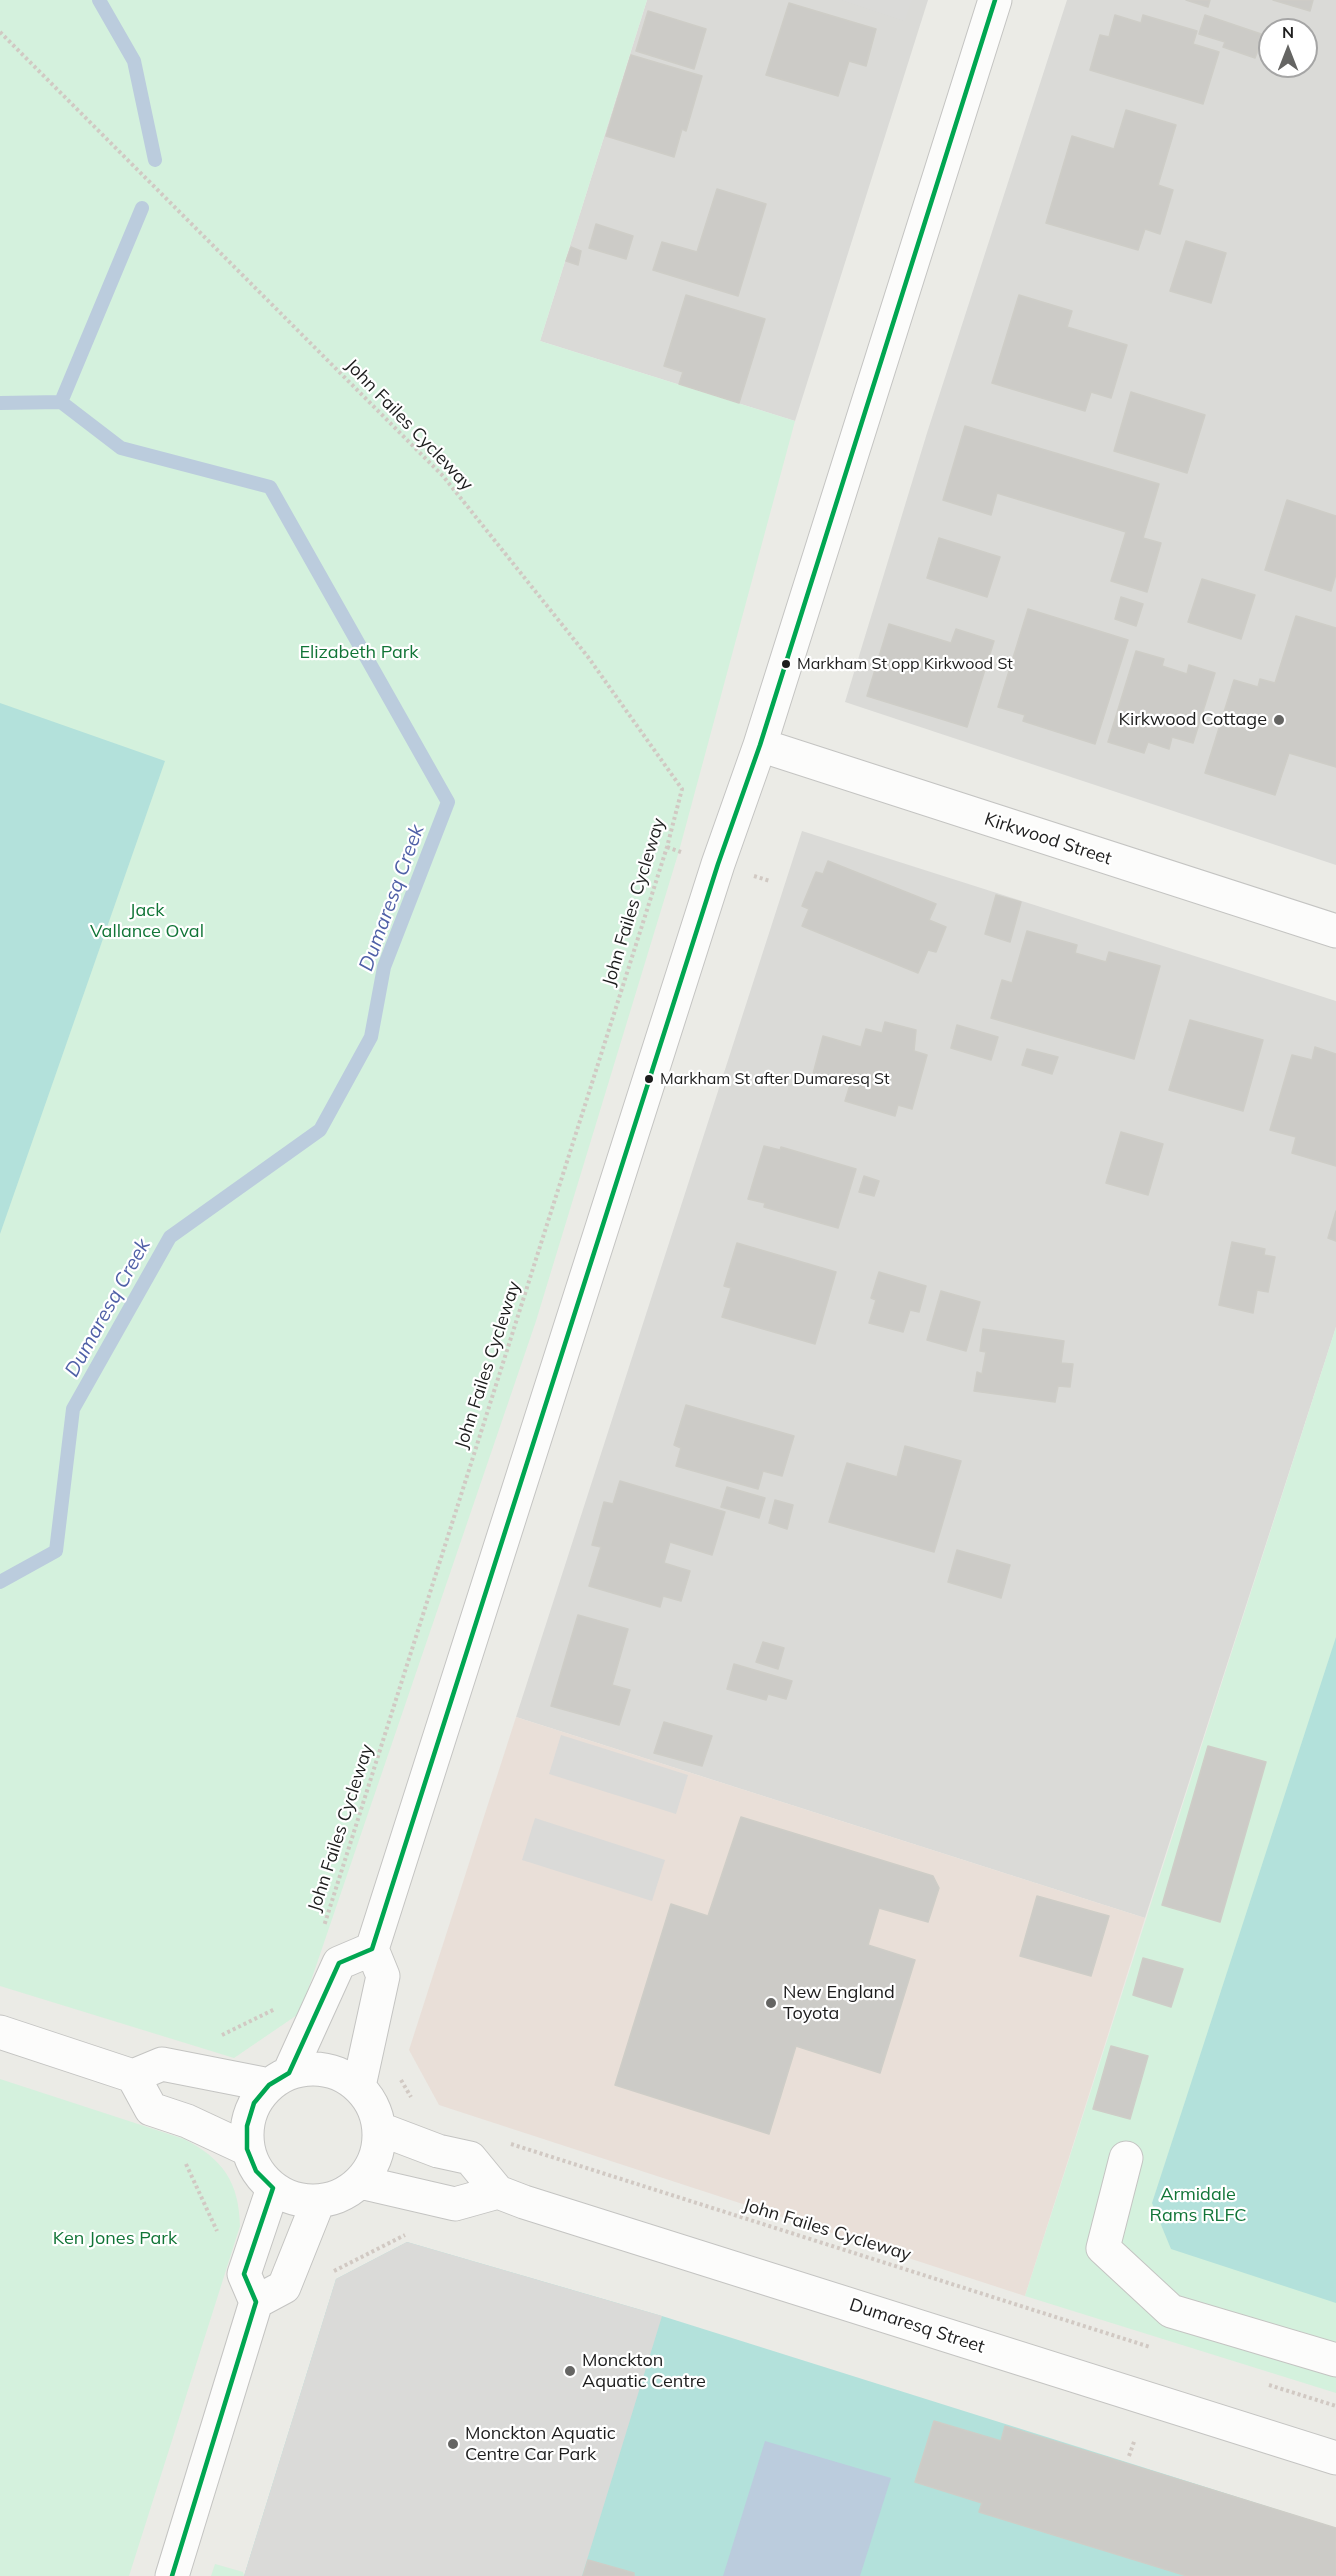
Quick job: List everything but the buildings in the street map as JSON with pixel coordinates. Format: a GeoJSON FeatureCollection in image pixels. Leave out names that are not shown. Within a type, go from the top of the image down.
{"type":"FeatureCollection","features":[{"type":"Feature","properties":{"kind":"street"},"geometry":{"type":"LineString","coordinates":[[359,2086],[383,1976],[372,1949],[711,886],[759,745],[995,0]]}},
{"type":"Feature","properties":{"kind":"street","name":"Kirkwood Street"},"geometry":{"type":"LineString","coordinates":[[759,745],[1336,932]]}},
{"type":"Feature","properties":{"kind":"street"},"geometry":{"type":"LineString","coordinates":[[0,2032],[133,2076],[162,2064],[279,2079],[314,2068],[338,2073],[359,2086],[374,2106],[380,2129],[376,2158],[360,2182],[341,2196],[318,2202],[294,2199],[273,2188],[256,2171],[248,2149],[247,2126],[254,2103],[279,2079],[339,1963],[372,1949]]}},
{"type":"Feature","properties":{"kind":"street"},"geometry":{"type":"LineString","coordinates":[[133,2076],[151,2109],[187,2121],[248,2149]]}},
{"type":"Feature","properties":{"kind":"street"},"geometry":{"type":"LineString","coordinates":[[360,2182],[455,2204],[498,2192],[470,2158],[438,2151],[380,2129]]}},
{"type":"Feature","properties":{"kind":"street"},"geometry":{"type":"LineString","coordinates":[[1126,2158],[1103,2248],[1171,2311],[1336,2360]]}},
{"type":"Feature","properties":{"kind":"street"},"geometry":{"type":"LineString","coordinates":[[172,2576],[256,2302],[244,2274],[273,2188]]}},
{"type":"Feature","properties":{"kind":"street","name":"Dumaresq Street"},"geometry":{"type":"LineString","coordinates":[[498,2192],[1336,2458]]}},
{"type":"Feature","properties":{"kind":"street"},"geometry":{"type":"LineString","coordinates":[[256,2302],[284,2287],[318,2202]]}},
{"type":"Feature","properties":{"kind":"path","name":"John Failes Cycleway"},"geometry":{"type":"LineString","coordinates":[[0,32],[443,476],[588,657],[682,789],[667,848],[324,1927]]}},
{"type":"Feature","properties":{"kind":"path"},"geometry":{"type":"LineString","coordinates":[[667,848],[679,851]]}},
{"type":"Feature","properties":{"kind":"path"},"geometry":{"type":"LineString","coordinates":[[754,876],[770,881]]}},
{"type":"Feature","properties":{"kind":"path"},"geometry":{"type":"LineString","coordinates":[[219,2036],[282,2005]]}},
{"type":"Feature","properties":{"kind":"path"},"geometry":{"type":"LineString","coordinates":[[399,2073],[417,2103]]}},
{"type":"Feature","properties":{"kind":"path","name":"John Failes Cycleway"},"geometry":{"type":"LineString","coordinates":[[505,2142],[1162,2350]]}},
{"type":"Feature","properties":{"kind":"path"},"geometry":{"type":"LineString","coordinates":[[184,2161],[216,2231],[227,2234]]}},
{"type":"Feature","properties":{"kind":"path"},"geometry":{"type":"LineString","coordinates":[[330,2273],[412,2232]]}},
{"type":"Feature","properties":{"kind":"path"},"geometry":{"type":"LineString","coordinates":[[1260,2382],[1336,2406]]}},
{"type":"Feature","properties":{"kind":"path"},"geometry":{"type":"LineString","coordinates":[[1130,2456],[1135,2439]]}},
{"type":"Feature","properties":{"kind":"shaded area"},"geometry":{"type":"Polygon","coordinates":[[[647,0],[928,0],[795,421],[540,341],[647,0]]]}},
{"type":"Feature","properties":{"kind":"shaded area"},"geometry":{"type":"Polygon","coordinates":[[[842,0],[912,0],[905,21],[842,0]]]}},
{"type":"Feature","properties":{"kind":"shaded area"},"geometry":{"type":"Polygon","coordinates":[[[1067,0],[1336,0],[1336,865],[845,702],[927,433],[1067,0]]]}},
{"type":"Feature","properties":{"kind":"shaded area"},"geometry":{"type":"Polygon","coordinates":[[[802,831],[1336,1001],[1336,1327],[1145,1918],[516,1717],[802,831]]]}},
{"type":"Feature","properties":{"kind":"shaded area"},"geometry":{"type":"Polygon","coordinates":[[[516,1717],[1145,1918],[1025,2296],[439,2105],[409,2050],[516,1717]]]}},
{"type":"Feature","properties":{"kind":"shaded area"},"geometry":{"type":"Polygon","coordinates":[[[561,1735],[688,1775],[676,1814],[549,1774],[561,1735]]]}},
{"type":"Feature","properties":{"kind":"shaded area"},"geometry":{"type":"Polygon","coordinates":[[[535,1818],[665,1860],[652,1901],[522,1860],[535,1818]]]}},
{"type":"Feature","properties":{"kind":"shaded area","name":"Monckton Aquatic Centre Car Park"},"geometry":{"type":"Polygon","coordinates":[[[407,2242],[662,2316],[582,2576],[244,2576],[336,2279],[407,2242]]]}},
{"type":"Feature","properties":{"kind":"shaded area"},"geometry":{"type":"Polygon","coordinates":[[[765,2441],[891,2478],[860,2576],[723,2576],[765,2441]]]}},
{"type":"Feature","properties":{"kind":"green space","name":"Elizabeth Park"},"geometry":{"type":"Polygon","coordinates":[[[0,0],[647,0],[540,341],[795,421],[679,851],[536,1321],[300,2013],[234,2058],[0,1986],[0,0]]]}},
{"type":"Feature","properties":{"kind":"green space"},"geometry":{"type":"Polygon","coordinates":[[[0,703],[165,761],[0,1234],[0,703]]]}},
{"type":"Feature","properties":{"kind":"green space","name":"Armidale Rams RLFC"},"geometry":{"type":"Polygon","coordinates":[[[1336,1327],[1336,2393],[1025,2296],[1336,1327]]]}},
{"type":"Feature","properties":{"kind":"green space"},"geometry":{"type":"Polygon","coordinates":[[[1336,1637],[1336,2303],[1171,2249],[1152,2203],[1336,1637]]]}},
{"type":"Feature","properties":{"kind":"green space","name":"Ken Jones Park"},"geometry":{"type":"Polygon","coordinates":[[[0,2079],[184,2139],[219,2164],[232,2184],[236,2197],[240,2226],[129,2576],[0,2576],[0,2079]]]}},
{"type":"Feature","properties":{"kind":"green space","name":"Monckton Aquatic Centre"},"geometry":{"type":"Polygon","coordinates":[[[407,2242],[662,2316],[1336,2528],[1336,2576],[244,2576],[336,2279],[407,2242]]]}},
{"type":"Feature","properties":{"kind":"green space"},"geometry":{"type":"Polygon","coordinates":[[[215,2564],[243,2572],[244,2576],[211,2576],[215,2564]]]}},
{"type":"Feature","properties":{"kind":"waterway"},"geometry":{"type":"LineString","coordinates":[[99,0],[134,61],[155,160]]}},
{"type":"Feature","properties":{"kind":"waterway"},"geometry":{"type":"LineString","coordinates":[[61,402],[142,208]]}},
{"type":"Feature","properties":{"kind":"waterway","name":"Dumaresq Creek"},"geometry":{"type":"LineString","coordinates":[[0,403],[61,402],[121,448],[270,487],[448,802],[384,967],[371,1037],[320,1130],[170,1237],[73,1409],[56,1551],[0,1582]]}},
{"type":"Feature","properties":{"kind":"transit line"},"geometry":{"type":"LineString","coordinates":[[172,2576],[256,2302],[244,2274],[273,2188],[256,2171],[247,2149],[247,2126],[254,2103],[269,2085],[289,2073],[339,1963],[372,1949],[718,864],[760,745],[995,0]]}},
{"type":"Feature","properties":{"kind":"place","name":"Markham St opp Kirkwood St"},"geometry":{"type":"Point","coordinates":[786,664]}},
{"type":"Feature","properties":{"kind":"place","name":"Kirkwood Cottage"},"geometry":{"type":"Point","coordinates":[1279,720]}},
{"type":"Feature","properties":{"kind":"place","name":"Markham St after Dumaresq St"},"geometry":{"type":"Point","coordinates":[649,1079]}},
{"type":"Feature","properties":{"kind":"place","name":"New England Toyota"},"geometry":{"type":"Point","coordinates":[771,2003]}},
{"type":"Feature","properties":{"kind":"place","name":"Monckton Aquatic Centre"},"geometry":{"type":"Point","coordinates":[570,2371]}},
{"type":"Feature","properties":{"kind":"place","name":"Monckton Aquatic Centre Car Park"},"geometry":{"type":"Point","coordinates":[453,2444]}},
{"type":"Feature","properties":{"kind":"park label","name":"Jack Vallance Oval"},"geometry":{"type":"Point","coordinates":[147,921]}}]}
